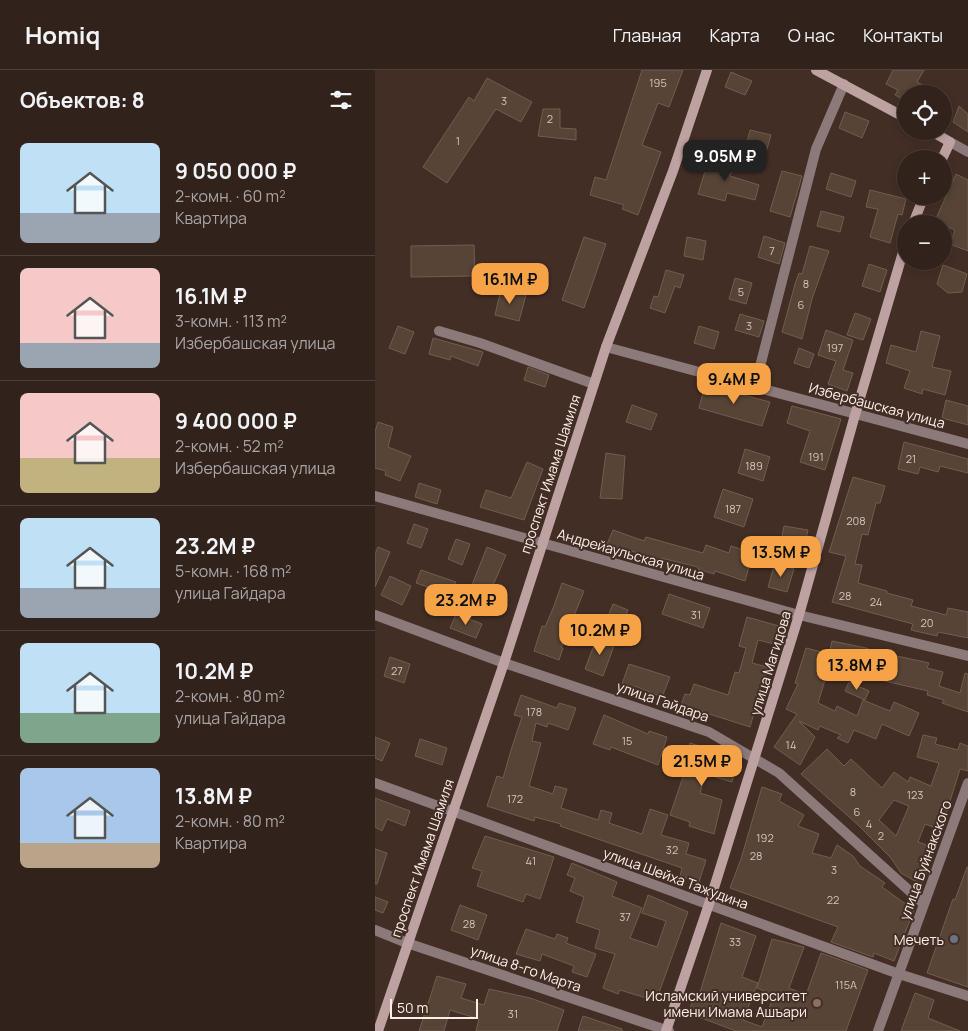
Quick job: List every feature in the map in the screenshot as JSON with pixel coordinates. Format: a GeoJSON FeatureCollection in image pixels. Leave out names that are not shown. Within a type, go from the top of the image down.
{"type":"FeatureCollection","features":[{"type":"Feature","properties":{"kind":"main road","name":"проспект Имама Шамиля"},"geometry":{"type":"LineString","coordinates":[[378,1031],[504,663],[606,347],[673,171],[707,70]]}},
{"type":"Feature","properties":{"kind":"main road"},"geometry":{"type":"LineString","coordinates":[[816,70],[897,113]]}},
{"type":"Feature","properties":{"kind":"main road"},"geometry":{"type":"LineString","coordinates":[[946,150],[950,142],[947,140]]}},
{"type":"Feature","properties":{"kind":"main road","name":"улица Магидова"},"geometry":{"type":"LineString","coordinates":[[667,1031],[709,904],[799,615],[898,270]]}},
{"type":"Feature","properties":{"kind":"street"},"geometry":{"type":"LineString","coordinates":[[755,386],[816,149],[844,84]]}},
{"type":"Feature","properties":{"kind":"street"},"geometry":{"type":"LineString","coordinates":[[950,142],[968,152]]}},
{"type":"Feature","properties":{"kind":"street"},"geometry":{"type":"LineString","coordinates":[[439,331],[480,343],[594,384]]}},
{"type":"Feature","properties":{"kind":"street","name":"Избербашская улица"},"geometry":{"type":"LineString","coordinates":[[606,347],[968,444]]}},
{"type":"Feature","properties":{"kind":"street","name":"Андрейаульская улица"},"geometry":{"type":"LineString","coordinates":[[375,496],[799,615],[968,656]]}},
{"type":"Feature","properties":{"kind":"street","name":"улица Гайдара"},"geometry":{"type":"LineString","coordinates":[[375,615],[504,663],[709,732],[779,772],[924,904]]}},
{"type":"Feature","properties":{"kind":"street","name":"улица Шейха Тажудина"},"geometry":{"type":"LineString","coordinates":[[375,783],[899,974],[968,996]]}},
{"type":"Feature","properties":{"kind":"street","name":"улица Буйнакского"},"geometry":{"type":"LineString","coordinates":[[878,1031],[968,783]]}},
{"type":"Feature","properties":{"kind":"street","name":"улица 8-го Марта"},"geometry":{"type":"LineString","coordinates":[[375,930],[407,943],[667,1031]]}},
{"type":"Feature","properties":{"kind":"building"},"geometry":{"type":"Polygon","coordinates":[[[642,70],[683,70],[669,107],[658,103],[642,145],[661,152],[638,215],[622,209],[624,205],[590,195],[595,177],[606,180],[642,70]]]}},
{"type":"Feature","properties":{"kind":"building"},"geometry":{"type":"Polygon","coordinates":[[[893,70],[924,70],[917,82],[922,85],[897,85],[897,90],[886,84],[893,70]]]}},
{"type":"Feature","properties":{"kind":"building"},"geometry":{"type":"Polygon","coordinates":[[[731,72],[752,81],[745,95],[725,87],[731,72]]]}},
{"type":"Feature","properties":{"kind":"building"},"geometry":{"type":"Polygon","coordinates":[[[487,78],[532,102],[521,122],[496,109],[447,183],[423,167],[469,97],[474,101],[487,78]]]}},
{"type":"Feature","properties":{"kind":"building"},"geometry":{"type":"Polygon","coordinates":[[[959,106],[968,114],[968,132],[953,122],[959,106]]]}},
{"type":"Feature","properties":{"kind":"building"},"geometry":{"type":"Polygon","coordinates":[[[543,109],[560,109],[560,128],[576,129],[576,140],[538,136],[543,109]]]}},
{"type":"Feature","properties":{"kind":"building"},"geometry":{"type":"Polygon","coordinates":[[[845,112],[869,121],[862,138],[839,128],[845,112]]]}},
{"type":"Feature","properties":{"kind":"building"},"geometry":{"type":"Polygon","coordinates":[[[750,130],[771,135],[765,156],[745,151],[750,130]]]}},
{"type":"Feature","properties":{"kind":"building"},"geometry":{"type":"Polygon","coordinates":[[[710,155],[735,163],[730,176],[759,185],[755,200],[727,193],[725,201],[698,194],[710,155]]]}},
{"type":"Feature","properties":{"kind":"building"},"geometry":{"type":"Polygon","coordinates":[[[782,171],[802,176],[790,217],[770,211],[782,171]]]}},
{"type":"Feature","properties":{"kind":"building"},"geometry":{"type":"Polygon","coordinates":[[[831,173],[856,181],[851,197],[826,189],[831,173]]]}},
{"type":"Feature","properties":{"kind":"building"},"geometry":{"type":"Polygon","coordinates":[[[956,174],[968,180],[968,251],[952,245],[955,230],[952,229],[952,215],[938,215],[942,205],[952,205],[952,183],[956,174]]]}},
{"type":"Feature","properties":{"kind":"building"},"geometry":{"type":"Polygon","coordinates":[[[870,190],[897,197],[897,205],[904,205],[902,215],[897,215],[890,243],[870,237],[878,209],[866,207],[870,190]]]}},
{"type":"Feature","properties":{"kind":"building"},"geometry":{"type":"Polygon","coordinates":[[[821,211],[844,217],[840,232],[817,226],[821,211]]]}},
{"type":"Feature","properties":{"kind":"building"},"geometry":{"type":"Polygon","coordinates":[[[764,236],[785,243],[779,264],[758,257],[764,236]]]}},
{"type":"Feature","properties":{"kind":"building"},"geometry":{"type":"Polygon","coordinates":[[[584,237],[606,244],[584,308],[562,300],[584,237]]]}},
{"type":"Feature","properties":{"kind":"building"},"geometry":{"type":"Polygon","coordinates":[[[687,237],[706,241],[703,260],[684,256],[687,237]]]}},
{"type":"Feature","properties":{"kind":"building"},"geometry":{"type":"Polygon","coordinates":[[[474,245],[475,276],[411,277],[411,246],[474,245]]]}},
{"type":"Feature","properties":{"kind":"building"},"geometry":{"type":"Polygon","coordinates":[[[810,246],[829,251],[812,299],[802,339],[782,332],[795,284],[799,273],[802,274],[810,246]]]}},
{"type":"Feature","properties":{"kind":"building"},"geometry":{"type":"Polygon","coordinates":[[[869,264],[887,270],[880,292],[862,286],[869,264]]]}},
{"type":"Feature","properties":{"kind":"building"},"geometry":{"type":"Polygon","coordinates":[[[952,268],[967,274],[962,292],[948,293],[937,284],[941,270],[952,270],[952,268]]]}},
{"type":"Feature","properties":{"kind":"building"},"geometry":{"type":"Polygon","coordinates":[[[666,270],[684,275],[680,288],[675,286],[665,313],[650,308],[654,296],[658,297],[666,270]]]}},
{"type":"Feature","properties":{"kind":"building"},"geometry":{"type":"Polygon","coordinates":[[[735,278],[752,283],[746,304],[729,299],[735,278]]]}},
{"type":"Feature","properties":{"kind":"building"},"geometry":{"type":"Polygon","coordinates":[[[501,289],[526,295],[519,321],[495,315],[501,289]]]}},
{"type":"Feature","properties":{"kind":"building"},"geometry":{"type":"Polygon","coordinates":[[[855,313],[871,319],[863,340],[847,335],[855,313]]]}},
{"type":"Feature","properties":{"kind":"building"},"geometry":{"type":"Polygon","coordinates":[[[740,314],[764,321],[759,337],[735,330],[740,314]]]}},
{"type":"Feature","properties":{"kind":"building"},"geometry":{"type":"Polygon","coordinates":[[[398,326],[414,332],[405,354],[389,348],[398,326]]]}},
{"type":"Feature","properties":{"kind":"building"},"geometry":{"type":"Polygon","coordinates":[[[699,326],[719,332],[714,349],[694,343],[699,326]]]}},
{"type":"Feature","properties":{"kind":"building"},"geometry":{"type":"Polygon","coordinates":[[[826,330],[853,340],[843,370],[853,373],[847,391],[828,384],[836,361],[818,355],[826,330]]]}},
{"type":"Feature","properties":{"kind":"building"},"geometry":{"type":"Polygon","coordinates":[[[921,331],[940,336],[932,367],[951,371],[945,395],[923,389],[922,394],[904,388],[910,371],[886,363],[891,345],[916,352],[921,331]]]}},
{"type":"Feature","properties":{"kind":"building"},"geometry":{"type":"Polygon","coordinates":[[[433,338],[483,352],[478,366],[451,356],[450,360],[429,354],[433,338]]]}},
{"type":"Feature","properties":{"kind":"building"},"geometry":{"type":"Polygon","coordinates":[[[799,348],[814,354],[809,368],[794,363],[799,348]]]}},
{"type":"Feature","properties":{"kind":"building"},"geometry":{"type":"Polygon","coordinates":[[[528,367],[549,375],[545,387],[524,380],[528,367]]]}},
{"type":"Feature","properties":{"kind":"building"},"geometry":{"type":"Polygon","coordinates":[[[705,385],[770,402],[762,426],[699,408],[705,385]]]}},
{"type":"Feature","properties":{"kind":"building"},"geometry":{"type":"Polygon","coordinates":[[[946,400],[968,406],[968,425],[942,418],[946,400]]]}},
{"type":"Feature","properties":{"kind":"building"},"geometry":{"type":"Polygon","coordinates":[[[632,405],[657,414],[651,430],[626,422],[632,405]]]}},
{"type":"Feature","properties":{"kind":"building"},"geometry":{"type":"Polygon","coordinates":[[[792,406],[841,419],[825,470],[800,462],[810,431],[787,423],[792,406]]]}},
{"type":"Feature","properties":{"kind":"building"},"geometry":{"type":"Polygon","coordinates":[[[378,422],[393,427],[388,447],[411,456],[400,481],[385,475],[386,471],[375,468],[375,432],[378,422]]]}},
{"type":"Feature","properties":{"kind":"building"},"geometry":{"type":"Polygon","coordinates":[[[904,442],[968,459],[968,473],[940,466],[938,472],[920,467],[918,474],[898,469],[904,442]]]}},
{"type":"Feature","properties":{"kind":"building"},"geometry":{"type":"Polygon","coordinates":[[[745,449],[770,457],[763,481],[738,473],[745,449]]]}},
{"type":"Feature","properties":{"kind":"building"},"geometry":{"type":"Polygon","coordinates":[[[606,453],[625,456],[622,499],[600,498],[606,453]]]}},
{"type":"Feature","properties":{"kind":"building"},"geometry":{"type":"Polygon","coordinates":[[[527,462],[543,469],[524,520],[480,507],[486,490],[511,498],[527,462]]]}},
{"type":"Feature","properties":{"kind":"building"},"geometry":{"type":"Polygon","coordinates":[[[853,477],[885,486],[880,503],[876,503],[868,535],[862,534],[855,564],[862,565],[858,583],[913,600],[911,606],[946,615],[948,608],[968,612],[968,638],[938,632],[937,636],[911,630],[913,624],[832,602],[846,556],[829,552],[853,477]]]}},
{"type":"Feature","properties":{"kind":"building"},"geometry":{"type":"Polygon","coordinates":[[[419,483],[441,490],[437,504],[415,497],[419,483]]]}},
{"type":"Feature","properties":{"kind":"building"},"geometry":{"type":"Polygon","coordinates":[[[723,489],[753,499],[744,527],[714,517],[723,489]]]}},
{"type":"Feature","properties":{"kind":"building"},"geometry":{"type":"Polygon","coordinates":[[[414,524],[428,529],[421,548],[407,543],[414,524]]]}},
{"type":"Feature","properties":{"kind":"building"},"geometry":{"type":"Polygon","coordinates":[[[784,526],[808,530],[805,545],[781,541],[784,526]]]}},
{"type":"Feature","properties":{"kind":"building"},"geometry":{"type":"Polygon","coordinates":[[[613,530],[644,541],[646,537],[703,553],[706,545],[729,553],[731,546],[753,553],[745,581],[715,571],[714,574],[698,569],[698,567],[661,558],[660,560],[628,550],[627,552],[607,544],[613,530]]]}},
{"type":"Feature","properties":{"kind":"building"},"geometry":{"type":"Polygon","coordinates":[[[456,539],[470,544],[462,565],[448,559],[456,539]]]}},
{"type":"Feature","properties":{"kind":"building"},"geometry":{"type":"Polygon","coordinates":[[[378,547],[390,552],[375,587],[375,554],[378,547]]]}},
{"type":"Feature","properties":{"kind":"building"},"geometry":{"type":"Polygon","coordinates":[[[487,547],[506,555],[488,597],[470,590],[487,547]]]}},
{"type":"Feature","properties":{"kind":"building"},"geometry":{"type":"Polygon","coordinates":[[[775,563],[794,569],[787,592],[768,587],[775,563]]]}},
{"type":"Feature","properties":{"kind":"building"},"geometry":{"type":"Polygon","coordinates":[[[421,570],[456,582],[449,598],[438,594],[440,591],[416,583],[421,570]]]}},
{"type":"Feature","properties":{"kind":"building"},"geometry":{"type":"Polygon","coordinates":[[[390,576],[411,586],[402,605],[381,595],[390,576]]]}},
{"type":"Feature","properties":{"kind":"building"},"geometry":{"type":"Polygon","coordinates":[[[562,583],[584,591],[561,648],[563,648],[559,660],[534,651],[542,626],[545,627],[562,583]]]}},
{"type":"Feature","properties":{"kind":"building"},"geometry":{"type":"Polygon","coordinates":[[[669,594],[710,608],[703,628],[662,614],[669,594]]]}},
{"type":"Feature","properties":{"kind":"building"},"geometry":{"type":"Polygon","coordinates":[[[613,604],[628,610],[621,627],[606,621],[613,604]]]}},
{"type":"Feature","properties":{"kind":"building"},"geometry":{"type":"Polygon","coordinates":[[[456,614],[482,624],[476,638],[450,628],[456,614]]]}},
{"type":"Feature","properties":{"kind":"building"},"geometry":{"type":"Polygon","coordinates":[[[747,617],[779,626],[774,644],[758,640],[752,663],[767,667],[750,727],[681,705],[685,694],[690,695],[694,684],[728,695],[735,672],[739,673],[746,648],[739,646],[747,617]]]}},
{"type":"Feature","properties":{"kind":"building"},"geometry":{"type":"Polygon","coordinates":[[[597,637],[615,643],[603,676],[585,669],[597,637]]]}},
{"type":"Feature","properties":{"kind":"building"},"geometry":{"type":"Polygon","coordinates":[[[832,641],[866,648],[891,658],[892,655],[929,663],[927,668],[943,672],[939,686],[960,693],[965,673],[968,674],[968,712],[942,703],[944,700],[927,695],[928,691],[837,670],[836,672],[828,670],[818,703],[835,711],[837,706],[857,716],[863,700],[890,711],[894,702],[919,713],[909,736],[882,724],[876,739],[854,730],[848,743],[837,738],[841,735],[820,726],[818,730],[799,721],[815,737],[800,765],[774,747],[797,714],[786,709],[798,684],[795,683],[806,648],[829,654],[832,641]]]}},
{"type":"Feature","properties":{"kind":"building"},"geometry":{"type":"Polygon","coordinates":[[[390,657],[410,664],[404,683],[384,676],[390,657]]]}},
{"type":"Feature","properties":{"kind":"building"},"geometry":{"type":"Polygon","coordinates":[[[629,664],[670,677],[662,697],[635,686],[634,688],[622,684],[629,664]]]}},
{"type":"Feature","properties":{"kind":"building"},"geometry":{"type":"Polygon","coordinates":[[[849,682],[869,691],[865,700],[845,691],[849,682]]]}},
{"type":"Feature","properties":{"kind":"building"},"geometry":{"type":"Polygon","coordinates":[[[521,695],[557,708],[559,703],[576,708],[568,730],[548,723],[547,727],[536,723],[532,741],[541,743],[529,786],[553,794],[555,786],[567,789],[561,808],[598,820],[601,810],[612,813],[609,823],[642,834],[650,809],[668,815],[661,835],[689,843],[686,854],[706,860],[699,882],[680,876],[682,868],[560,826],[561,824],[535,817],[534,821],[487,806],[497,776],[503,778],[522,717],[514,715],[521,695]]]}},
{"type":"Feature","properties":{"kind":"building"},"geometry":{"type":"Polygon","coordinates":[[[604,715],[648,734],[649,731],[667,737],[658,765],[611,747],[610,750],[593,744],[604,715]]]}},
{"type":"Feature","properties":{"kind":"building"},"geometry":{"type":"Polygon","coordinates":[[[923,735],[937,738],[935,744],[958,750],[960,743],[968,746],[968,771],[960,769],[941,830],[925,824],[918,842],[935,848],[922,885],[901,873],[891,858],[858,825],[801,774],[827,749],[844,766],[851,759],[882,788],[894,772],[908,782],[910,777],[931,786],[939,763],[917,757],[923,735]],[[894,800],[879,820],[896,836],[909,806],[894,800]]]}},
{"type":"Feature","properties":{"kind":"building"},"geometry":{"type":"Polygon","coordinates":[[[375,737],[390,743],[382,761],[375,758],[375,737]]]}},
{"type":"Feature","properties":{"kind":"building"},"geometry":{"type":"Polygon","coordinates":[[[420,739],[447,748],[442,765],[415,756],[420,739]]]}},
{"type":"Feature","properties":{"kind":"building"},"geometry":{"type":"Polygon","coordinates":[[[690,743],[739,758],[732,782],[705,774],[700,793],[722,800],[714,834],[689,826],[690,822],[670,815],[688,762],[685,762],[690,743]]]}},
{"type":"Feature","properties":{"kind":"building"},"geometry":{"type":"Polygon","coordinates":[[[762,787],[782,794],[779,801],[804,815],[798,826],[819,834],[812,853],[831,858],[837,845],[853,856],[860,866],[885,883],[882,887],[914,910],[894,961],[874,953],[873,957],[831,942],[838,927],[730,888],[741,859],[762,787]]]}},
{"type":"Feature","properties":{"kind":"building"},"geometry":{"type":"Polygon","coordinates":[[[375,798],[410,811],[405,826],[387,819],[382,831],[375,827],[375,798]]]}},
{"type":"Feature","properties":{"kind":"building"},"geometry":{"type":"Polygon","coordinates":[[[485,836],[554,857],[540,899],[526,894],[523,902],[477,886],[482,871],[472,868],[485,836]]]}},
{"type":"Feature","properties":{"kind":"building"},"geometry":{"type":"Polygon","coordinates":[[[375,849],[387,853],[377,884],[375,884],[375,849]]]}},
{"type":"Feature","properties":{"kind":"building"},"geometry":{"type":"Polygon","coordinates":[[[572,863],[617,882],[612,896],[642,908],[630,938],[657,947],[666,921],[642,913],[648,895],[688,912],[656,1001],[620,990],[618,994],[603,988],[615,954],[595,948],[600,930],[576,922],[584,897],[570,891],[575,878],[567,875],[572,863]]]}},
{"type":"Feature","properties":{"kind":"building","name":"Мечеть"},"geometry":{"type":"Polygon","coordinates":[[[967,867],[968,987],[927,973],[953,899],[955,900],[967,867]]]}},
{"type":"Feature","properties":{"kind":"building"},"geometry":{"type":"Polygon","coordinates":[[[375,897],[388,902],[383,913],[375,910],[375,897]]]}},
{"type":"Feature","properties":{"kind":"building"},"geometry":{"type":"Polygon","coordinates":[[[460,905],[487,915],[478,940],[451,930],[460,905]]]}},
{"type":"Feature","properties":{"kind":"building","name":"Исламский университет имени Имама Ашъари"},"geometry":{"type":"Polygon","coordinates":[[[721,923],[756,936],[742,977],[758,983],[743,1020],[762,1027],[774,995],[757,988],[772,939],[804,947],[789,988],[806,995],[821,953],[868,970],[846,1031],[736,1031],[688,1013],[694,998],[698,999],[721,923]]]}},
{"type":"Feature","properties":{"kind":"building"},"geometry":{"type":"Polygon","coordinates":[[[526,929],[555,939],[557,934],[568,938],[566,943],[596,954],[587,977],[572,972],[574,966],[542,954],[540,961],[516,954],[526,929]]]}},
{"type":"Feature","properties":{"kind":"building"},"geometry":{"type":"Polygon","coordinates":[[[437,976],[466,984],[461,998],[484,1005],[489,989],[530,998],[564,1010],[557,1031],[476,1031],[479,1019],[450,1010],[444,1031],[419,1031],[437,976]]]}},
{"type":"Feature","properties":{"kind":"building"},"geometry":{"type":"Polygon","coordinates":[[[915,993],[934,1000],[928,1018],[960,1031],[901,1031],[915,993]]]}},
{"type":"Feature","properties":{"kind":"building"},"geometry":{"type":"Polygon","coordinates":[[[583,1016],[622,1029],[622,1031],[578,1031],[583,1016]]]}},
{"type":"Feature","properties":{"kind":"place","name":"Мечеть"},"geometry":{"type":"Point","coordinates":[954,939]}},
{"type":"Feature","properties":{"kind":"place","name":"Исламский университет имени Имама Ашъари"},"geometry":{"type":"Point","coordinates":[817,1003]}}]}
